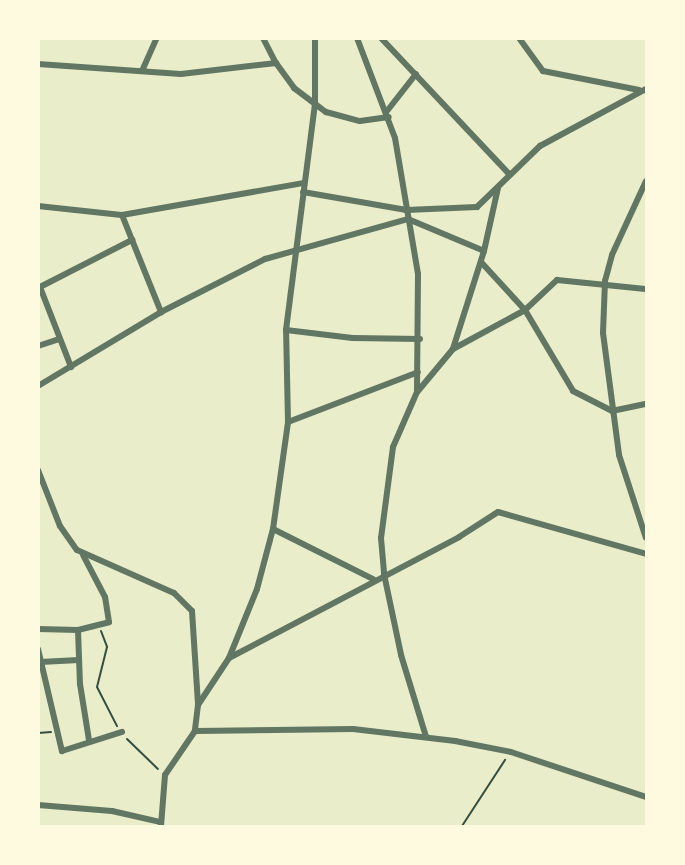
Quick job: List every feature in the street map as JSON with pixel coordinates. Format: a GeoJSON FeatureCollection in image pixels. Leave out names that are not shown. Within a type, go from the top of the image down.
{"type":"FeatureCollection","features":[{"type":"Feature","properties":{"kind":"street"},"geometry":{"type":"LineString","coordinates":[[142,71],[157,38]]}},
{"type":"Feature","properties":{"kind":"street"},"geometry":{"type":"LineString","coordinates":[[263,38],[294,89],[316,106],[354,121],[388,114],[416,74]]}},
{"type":"Feature","properties":{"kind":"street"},"geometry":{"type":"LineString","coordinates":[[198,705],[229,658],[257,589],[273,529],[288,422],[286,330],[300,247],[303,183],[316,106],[315,38]]}},
{"type":"Feature","properties":{"kind":"street"},"geometry":{"type":"LineString","coordinates":[[357,38],[388,114],[418,274],[420,339],[417,392]]}},
{"type":"Feature","properties":{"kind":"street"},"geometry":{"type":"LineString","coordinates":[[382,38],[509,174]]}},
{"type":"Feature","properties":{"kind":"street"},"geometry":{"type":"LineString","coordinates":[[519,38],[543,71],[643,90]]}},
{"type":"Feature","properties":{"kind":"street"},"geometry":{"type":"LineString","coordinates":[[38,64],[194,73],[276,63]]}},
{"type":"Feature","properties":{"kind":"street"},"geometry":{"type":"LineString","coordinates":[[303,192],[406,209],[477,207],[540,146],[643,90]]}},
{"type":"Feature","properties":{"kind":"street"},"geometry":{"type":"LineString","coordinates":[[646,181],[616,244],[606,281],[603,333],[611,369],[612,411],[619,455],[646,538]]}},
{"type":"Feature","properties":{"kind":"street"},"geometry":{"type":"LineString","coordinates":[[38,206],[122,215],[303,183]]}},
{"type":"Feature","properties":{"kind":"street"},"geometry":{"type":"LineString","coordinates":[[453,349],[481,262],[498,186]]}},
{"type":"Feature","properties":{"kind":"street"},"geometry":{"type":"LineString","coordinates":[[122,215],[161,312]]}},
{"type":"Feature","properties":{"kind":"street"},"geometry":{"type":"LineString","coordinates":[[38,386],[161,312],[265,259],[300,247],[408,219],[484,251]]}},
{"type":"Feature","properties":{"kind":"street"},"geometry":{"type":"LineString","coordinates":[[71,367],[39,288],[132,240]]}},
{"type":"Feature","properties":{"kind":"street"},"geometry":{"type":"LineString","coordinates":[[481,262],[525,310],[573,391],[612,411],[646,404]]}},
{"type":"Feature","properties":{"kind":"street"},"geometry":{"type":"LineString","coordinates":[[426,737],[384,573],[381,538],[393,447],[417,392],[453,349],[525,310],[560,278],[606,281],[646,289]]}},
{"type":"Feature","properties":{"kind":"street"},"geometry":{"type":"LineString","coordinates":[[286,330],[353,338],[420,339]]}},
{"type":"Feature","properties":{"kind":"street"},"geometry":{"type":"LineString","coordinates":[[38,346],[60,339]]}},
{"type":"Feature","properties":{"kind":"street"},"geometry":{"type":"LineString","coordinates":[[288,422],[418,372]]}},
{"type":"Feature","properties":{"kind":"street"},"geometry":{"type":"LineString","coordinates":[[38,470],[60,526],[83,555],[110,615],[107,624],[99,627],[78,630],[38,629]]}},
{"type":"Feature","properties":{"kind":"street"},"geometry":{"type":"LineString","coordinates":[[229,658],[384,573],[459,537],[501,511],[646,554]]}},
{"type":"Feature","properties":{"kind":"street"},"geometry":{"type":"LineString","coordinates":[[273,529],[373,579]]}},
{"type":"Feature","properties":{"kind":"street"},"geometry":{"type":"LineString","coordinates":[[38,805],[112,811],[160,824],[165,775],[195,731],[198,705],[192,611],[174,593],[83,555]]}},
{"type":"Feature","properties":{"kind":"street"},"geometry":{"type":"LineString","coordinates":[[78,630],[89,740]]}},
{"type":"Feature","properties":{"kind":"street"},"geometry":{"type":"LineString","coordinates":[[38,649],[55,732],[62,751],[89,740],[122,732]]}},
{"type":"Feature","properties":{"kind":"street"},"geometry":{"type":"LineString","coordinates":[[39,658],[79,660]]}},
{"type":"Feature","properties":{"kind":"street"},"geometry":{"type":"LineString","coordinates":[[195,731],[353,729],[426,737],[511,752],[646,797]]}},
{"type":"Feature","properties":{"kind":"path"},"geometry":{"type":"LineString","coordinates":[[99,627],[107,647],[97,687],[122,732],[165,775]]}},
{"type":"Feature","properties":{"kind":"path"},"geometry":{"type":"LineString","coordinates":[[38,733],[55,732]]}},
{"type":"Feature","properties":{"kind":"path"},"geometry":{"type":"LineString","coordinates":[[462,827],[511,752]]}}]}
